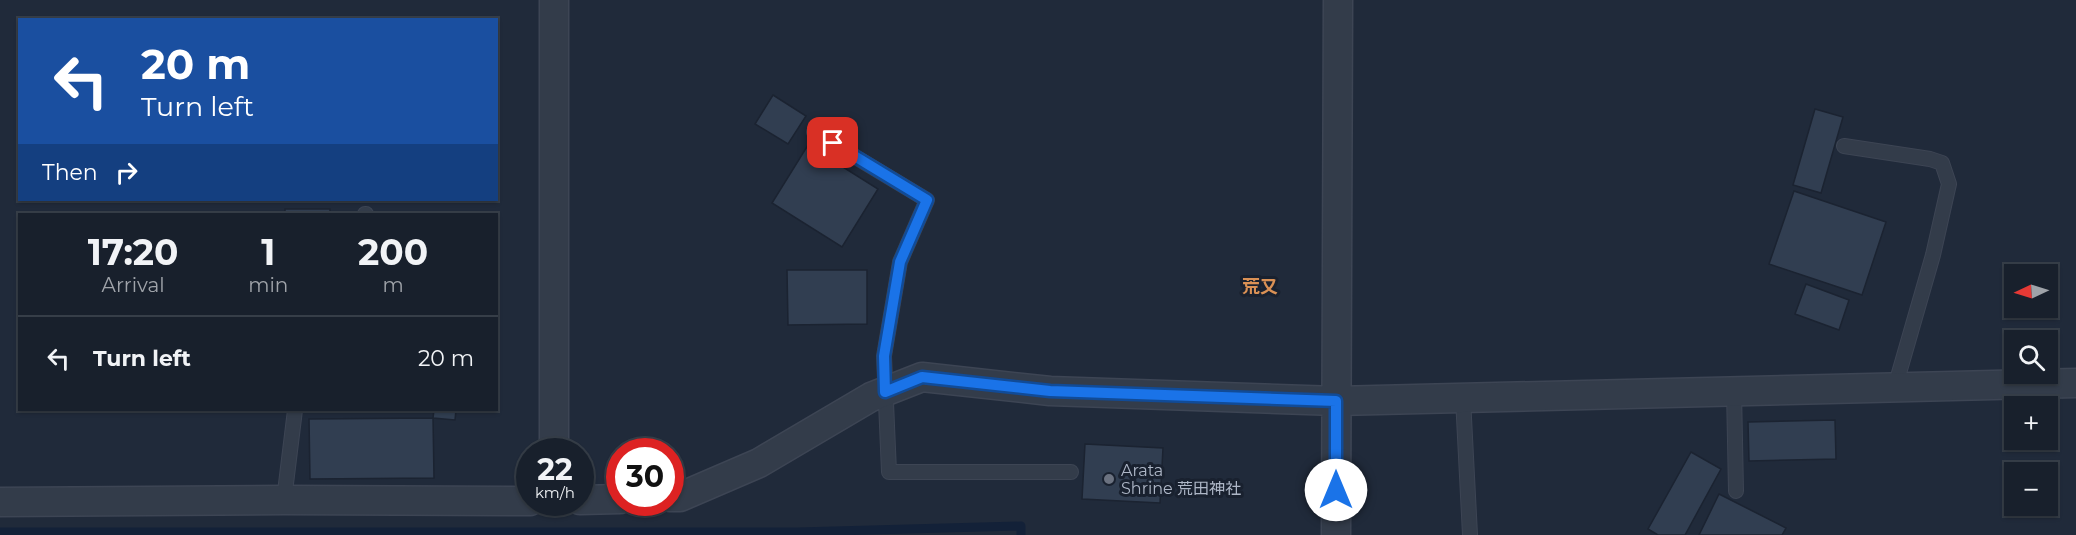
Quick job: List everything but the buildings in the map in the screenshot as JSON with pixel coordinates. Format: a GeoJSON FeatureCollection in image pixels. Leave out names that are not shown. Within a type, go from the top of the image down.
{"type":"FeatureCollection","features":[{"type":"Feature","properties":{"kind":"street"},"geometry":{"type":"LineString","coordinates":[[554,0],[554,438]]}},
{"type":"Feature","properties":{"kind":"street"},"geometry":{"type":"LineString","coordinates":[[1336,535],[1338,0]]}},
{"type":"Feature","properties":{"kind":"street"},"geometry":{"type":"LineString","coordinates":[[684,495],[759,463],[872,397],[922,377],[1050,391],[1336,401],[2076,383]]}},
{"type":"Feature","properties":{"kind":"street"},"geometry":{"type":"LineString","coordinates":[[0,502],[516,501]]}},
{"type":"Feature","properties":{"kind":"lane"},"geometry":{"type":"LineString","coordinates":[[814,132],[927,200],[900,262],[884,356],[889,472],[1071,472]]}},
{"type":"Feature","properties":{"kind":"lane"},"geometry":{"type":"LineString","coordinates":[[1844,147],[1930,159],[1941,163],[1949,184],[1933,255],[1895,387]]}},
{"type":"Feature","properties":{"kind":"lane"},"geometry":{"type":"LineString","coordinates":[[1734,391],[1736,491]]}},
{"type":"Feature","properties":{"kind":"lane"},"geometry":{"type":"LineString","coordinates":[[1463,398],[1470,535]]}},
{"type":"Feature","properties":{"kind":"lane"},"geometry":{"type":"LineString","coordinates":[[284,500],[295,411]]}},
{"type":"Feature","properties":{"kind":"waterway"},"geometry":{"type":"LineString","coordinates":[[0,532],[798,532],[1021,526],[1021,535]]}},
{"type":"Feature","properties":{"kind":"place","name":"Arata Shrine 荒田神社"},"geometry":{"type":"Point","coordinates":[1109,479]}},
{"type":"Feature","properties":{"kind":"district","name":"荒又"},"geometry":{"type":"Point","coordinates":[1260,287]}},
{"type":"Feature","properties":{"kind":"route"},"geometry":{"type":"LineString","coordinates":[[833,143],[927,200],[900,262],[884,356],[885,392],[922,377],[1050,391],[1336,401],[1336,490]]}}]}
